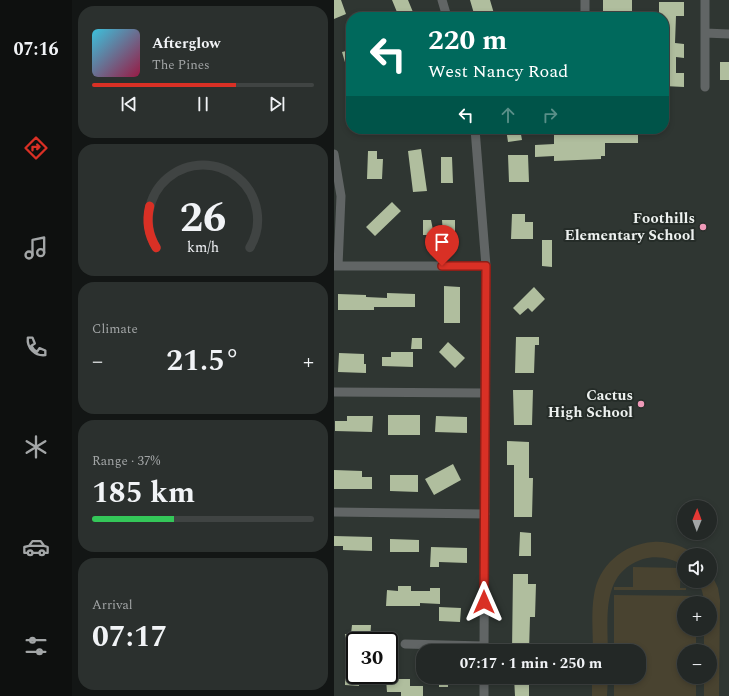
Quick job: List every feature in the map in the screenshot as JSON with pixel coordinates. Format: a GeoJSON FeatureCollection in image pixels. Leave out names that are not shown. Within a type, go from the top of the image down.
{"type":"FeatureCollection","features":[{"type":"Feature","properties":{"kind":"street"},"geometry":{"type":"LineString","coordinates":[[442,0],[445,12]]}},
{"type":"Feature","properties":{"kind":"street"},"geometry":{"type":"LineString","coordinates":[[584,0],[584,12]]}},
{"type":"Feature","properties":{"kind":"street"},"geometry":{"type":"LineString","coordinates":[[705,0],[705,87]]}},
{"type":"Feature","properties":{"kind":"street"},"geometry":{"type":"LineString","coordinates":[[705,33],[729,34]]}},
{"type":"Feature","properties":{"kind":"street"},"geometry":{"type":"LineString","coordinates":[[475,134],[486,266],[484,644]]}},
{"type":"Feature","properties":{"kind":"street"},"geometry":{"type":"LineString","coordinates":[[334,154],[341,196],[336,266],[486,266]]}},
{"type":"Feature","properties":{"kind":"street"},"geometry":{"type":"LineString","coordinates":[[334,392],[485,393]]}},
{"type":"Feature","properties":{"kind":"street"},"geometry":{"type":"LineString","coordinates":[[334,512],[485,514]]}},
{"type":"Feature","properties":{"kind":"street"},"geometry":{"type":"LineString","coordinates":[[405,644],[416,645]]}},
{"type":"Feature","properties":{"kind":"street"},"geometry":{"type":"LineString","coordinates":[[484,684],[484,696]]}},
{"type":"Feature","properties":{"kind":"shaded area"},"geometry":{"type":"Polygon","coordinates":[[[665,542],[684,548],[677,548],[677,562],[664,558],[654,557],[643,559],[629,566],[620,574],[613,585],[610,597],[608,610],[608,644],[593,644],[592,615],[596,584],[607,566],[614,558],[632,547],[642,544],[665,542]]]}},
{"type":"Feature","properties":{"kind":"shaded area"},"geometry":{"type":"Polygon","coordinates":[[[633,567],[677,568],[677,588],[686,588],[686,590],[614,590],[614,587],[633,587],[633,567]]]}},
{"type":"Feature","properties":{"kind":"shaded area"},"geometry":{"type":"Polygon","coordinates":[[[717,586],[720,600],[719,696],[704,696],[704,684],[717,684],[717,644],[704,644],[704,636],[717,636],[717,596],[703,596],[701,588],[717,588],[717,586]]]}},
{"type":"Feature","properties":{"kind":"shaded area"},"geometry":{"type":"Polygon","coordinates":[[[614,595],[696,596],[677,596],[677,636],[696,636],[696,644],[677,644],[677,684],[696,684],[696,696],[614,696],[614,684],[646,684],[646,644],[614,644],[614,595]]]}},
{"type":"Feature","properties":{"kind":"shaded area"},"geometry":{"type":"Polygon","coordinates":[[[592,684],[608,684],[607,696],[592,696],[592,684]]]}},
{"type":"Feature","properties":{"kind":"building"},"geometry":{"type":"Polygon","coordinates":[[[334,0],[341,0],[346,14],[334,19],[334,0]]]}},
{"type":"Feature","properties":{"kind":"building"},"geometry":{"type":"Polygon","coordinates":[[[392,0],[408,0],[413,12],[397,12],[392,0]]]}},
{"type":"Feature","properties":{"kind":"building"},"geometry":{"type":"Polygon","coordinates":[[[470,0],[490,0],[494,12],[474,12],[470,0]]]}},
{"type":"Feature","properties":{"kind":"building"},"geometry":{"type":"Polygon","coordinates":[[[603,0],[632,0],[632,12],[603,12],[603,0]]]}},
{"type":"Feature","properties":{"kind":"building"},"geometry":{"type":"Polygon","coordinates":[[[659,2],[684,2],[684,16],[676,16],[675,43],[684,44],[684,58],[676,57],[676,73],[684,73],[684,87],[669,86],[669,12],[659,12],[659,2]]]}},
{"type":"Feature","properties":{"kind":"building"},"geometry":{"type":"Polygon","coordinates":[[[346,51],[346,66],[342,52],[346,51]]]}},
{"type":"Feature","properties":{"kind":"building"},"geometry":{"type":"Polygon","coordinates":[[[720,62],[729,62],[729,80],[720,80],[720,62]]]}},
{"type":"Feature","properties":{"kind":"building"},"geometry":{"type":"Polygon","coordinates":[[[507,134],[521,134],[522,140],[508,142],[507,134]]]}},
{"type":"Feature","properties":{"kind":"building"},"geometry":{"type":"Polygon","coordinates":[[[554,134],[638,134],[638,143],[605,143],[605,156],[601,156],[601,159],[554,161],[554,156],[535,157],[535,145],[554,144],[554,134]]]}},
{"type":"Feature","properties":{"kind":"building"},"geometry":{"type":"Polygon","coordinates":[[[421,149],[427,191],[413,192],[408,151],[421,149]]]}},
{"type":"Feature","properties":{"kind":"building"},"geometry":{"type":"Polygon","coordinates":[[[368,151],[377,151],[377,159],[383,159],[382,179],[367,179],[368,151]]]}},
{"type":"Feature","properties":{"kind":"building"},"geometry":{"type":"Polygon","coordinates":[[[508,155],[528,155],[529,182],[509,182],[508,155]]]}},
{"type":"Feature","properties":{"kind":"building"},"geometry":{"type":"Polygon","coordinates":[[[441,157],[452,157],[453,183],[441,183],[441,157]]]}},
{"type":"Feature","properties":{"kind":"building"},"geometry":{"type":"Polygon","coordinates":[[[392,202],[401,211],[375,236],[366,227],[392,202]]]}},
{"type":"Feature","properties":{"kind":"building"},"geometry":{"type":"Polygon","coordinates":[[[512,214],[525,214],[525,222],[533,222],[533,239],[511,239],[512,214]]]}},
{"type":"Feature","properties":{"kind":"building"},"geometry":{"type":"Polygon","coordinates":[[[423,220],[431,220],[434,235],[423,235],[423,220]]]}},
{"type":"Feature","properties":{"kind":"building"},"geometry":{"type":"Polygon","coordinates":[[[442,220],[455,220],[455,235],[443,235],[442,220]]]}},
{"type":"Feature","properties":{"kind":"building"},"geometry":{"type":"Polygon","coordinates":[[[542,240],[552,240],[552,267],[542,266],[542,240]]]}},
{"type":"Feature","properties":{"kind":"building"},"geometry":{"type":"Polygon","coordinates":[[[444,286],[460,287],[460,323],[444,323],[444,286]]]}},
{"type":"Feature","properties":{"kind":"building"},"geometry":{"type":"Polygon","coordinates":[[[534,287],[545,299],[532,312],[528,308],[520,315],[513,308],[534,287]]]}},
{"type":"Feature","properties":{"kind":"building"},"geometry":{"type":"Polygon","coordinates":[[[387,293],[415,294],[415,307],[374,307],[374,310],[338,310],[338,294],[366,295],[366,297],[387,298],[387,293]]]}},
{"type":"Feature","properties":{"kind":"building"},"geometry":{"type":"Polygon","coordinates":[[[516,337],[539,337],[539,345],[535,345],[534,373],[515,373],[516,337]]]}},
{"type":"Feature","properties":{"kind":"building"},"geometry":{"type":"Polygon","coordinates":[[[412,338],[422,338],[422,349],[411,349],[412,338]]]}},
{"type":"Feature","properties":{"kind":"building"},"geometry":{"type":"Polygon","coordinates":[[[448,342],[465,358],[455,368],[439,352],[448,342]]]}},
{"type":"Feature","properties":{"kind":"building"},"geometry":{"type":"Polygon","coordinates":[[[391,352],[413,352],[413,367],[382,366],[382,357],[391,357],[391,352]]]}},
{"type":"Feature","properties":{"kind":"building"},"geometry":{"type":"Polygon","coordinates":[[[339,353],[364,354],[366,373],[338,372],[339,353]]]}},
{"type":"Feature","properties":{"kind":"building"},"geometry":{"type":"Polygon","coordinates":[[[513,390],[533,390],[532,425],[514,425],[513,390]]]}},
{"type":"Feature","properties":{"kind":"building"},"geometry":{"type":"Polygon","coordinates":[[[388,415],[420,415],[420,435],[388,435],[388,415]]]}},
{"type":"Feature","properties":{"kind":"building"},"geometry":{"type":"Polygon","coordinates":[[[347,416],[373,416],[372,432],[335,431],[335,421],[347,421],[347,416]]]}},
{"type":"Feature","properties":{"kind":"building"},"geometry":{"type":"Polygon","coordinates":[[[436,416],[467,417],[467,433],[435,432],[436,416]]]}},
{"type":"Feature","properties":{"kind":"building"},"geometry":{"type":"Polygon","coordinates":[[[507,441],[529,442],[529,478],[533,478],[532,517],[514,517],[514,465],[507,465],[507,441]]]}},
{"type":"Feature","properties":{"kind":"building"},"geometry":{"type":"Polygon","coordinates":[[[453,464],[461,480],[434,495],[425,479],[453,464]]]}},
{"type":"Feature","properties":{"kind":"building"},"geometry":{"type":"Polygon","coordinates":[[[334,470],[362,471],[362,477],[372,477],[372,489],[334,489],[334,470]]]}},
{"type":"Feature","properties":{"kind":"building"},"geometry":{"type":"Polygon","coordinates":[[[390,475],[418,475],[418,492],[390,491],[390,475]]]}},
{"type":"Feature","properties":{"kind":"building"},"geometry":{"type":"Polygon","coordinates":[[[520,532],[531,533],[531,556],[519,556],[520,532]]]}},
{"type":"Feature","properties":{"kind":"building"},"geometry":{"type":"Polygon","coordinates":[[[334,536],[372,537],[372,551],[343,550],[343,546],[334,546],[334,536]]]}},
{"type":"Feature","properties":{"kind":"building"},"geometry":{"type":"Polygon","coordinates":[[[390,539],[419,540],[419,552],[390,552],[390,539]]]}},
{"type":"Feature","properties":{"kind":"building"},"geometry":{"type":"Polygon","coordinates":[[[431,547],[467,548],[467,563],[439,562],[439,567],[430,567],[431,547]]]}},
{"type":"Feature","properties":{"kind":"building"},"geometry":{"type":"Polygon","coordinates":[[[513,574],[528,574],[528,584],[536,584],[535,617],[530,617],[529,644],[512,644],[513,574]]]}},
{"type":"Feature","properties":{"kind":"building"},"geometry":{"type":"Polygon","coordinates":[[[398,586],[411,586],[411,591],[430,591],[430,588],[440,588],[440,604],[420,603],[420,606],[386,606],[387,590],[398,591],[398,586]]]}},
{"type":"Feature","properties":{"kind":"building"},"geometry":{"type":"Polygon","coordinates":[[[439,607],[461,608],[460,622],[439,621],[439,607]]]}},
{"type":"Feature","properties":{"kind":"building"},"geometry":{"type":"Polygon","coordinates":[[[352,625],[371,625],[371,632],[351,632],[352,625]]]}},
{"type":"Feature","properties":{"kind":"building"},"geometry":{"type":"Polygon","coordinates":[[[345,634],[346,684],[359,684],[359,686],[345,685],[345,634]]]}},
{"type":"Feature","properties":{"kind":"building"},"geometry":{"type":"Polygon","coordinates":[[[398,679],[410,679],[410,686],[423,686],[423,696],[401,696],[401,692],[387,692],[386,684],[398,684],[398,679]]]}},
{"type":"Feature","properties":{"kind":"building"},"geometry":{"type":"Polygon","coordinates":[[[439,684],[448,684],[448,687],[439,687],[439,684]]]}},
{"type":"Feature","properties":{"kind":"building"},"geometry":{"type":"Polygon","coordinates":[[[514,684],[529,684],[529,696],[515,696],[514,684]]]}},
{"type":"Feature","properties":{"kind":"place","name":"Foothills Elementary School"},"geometry":{"type":"Point","coordinates":[703,227]}},
{"type":"Feature","properties":{"kind":"place","name":"Cactus High School"},"geometry":{"type":"Point","coordinates":[641,404]}},
{"type":"Feature","properties":{"kind":"route"},"geometry":{"type":"LineString","coordinates":[[442,266],[486,266],[484,602]]}}]}
